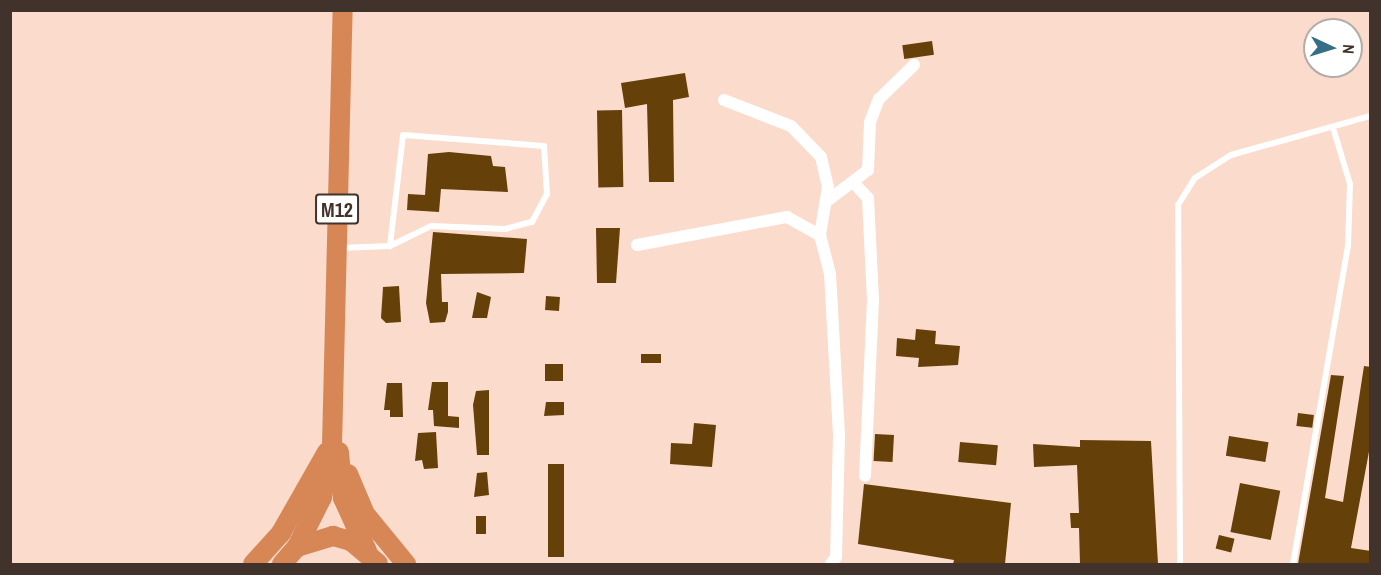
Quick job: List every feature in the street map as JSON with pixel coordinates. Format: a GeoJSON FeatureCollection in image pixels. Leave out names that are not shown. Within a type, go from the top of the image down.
{"type":"FeatureCollection","features":[{"type":"Feature","properties":{"kind":"highway","name":"M12"},"geometry":{"type":"LineString","coordinates":[[343,10],[331,408],[343,498],[372,558]]}},
{"type":"Feature","properties":{"kind":"highway","name":"M12"},"geometry":{"type":"LineString","coordinates":[[282,564],[297,547],[322,496],[335,445]]}},
{"type":"Feature","properties":{"kind":"highway"},"geometry":{"type":"LineString","coordinates":[[253,564],[281,533],[335,445]]}},
{"type":"Feature","properties":{"kind":"highway"},"geometry":{"type":"LineString","coordinates":[[335,445],[365,514],[406,564]]}},
{"type":"Feature","properties":{"kind":"highway","name":"M12"},"geometry":{"type":"LineString","coordinates":[[297,547],[333,536],[372,558]]}},
{"type":"Feature","properties":{"kind":"street"},"geometry":{"type":"LineString","coordinates":[[866,476],[873,300],[868,198],[870,122],[879,99],[914,65]]}},
{"type":"Feature","properties":{"kind":"street"},"geometry":{"type":"LineString","coordinates":[[724,99],[792,126],[821,157],[827,201],[820,236],[830,274],[839,436],[836,557],[831,564]]}},
{"type":"Feature","properties":{"kind":"street"},"geometry":{"type":"LineString","coordinates":[[827,201],[868,170]]}},
{"type":"Feature","properties":{"kind":"street"},"geometry":{"type":"LineString","coordinates":[[853,182],[868,198]]}},
{"type":"Feature","properties":{"kind":"street"},"geometry":{"type":"LineString","coordinates":[[637,245],[787,217],[807,223],[820,236]]}},
{"type":"Feature","properties":{"kind":"lane"},"geometry":{"type":"LineString","coordinates":[[1180,564],[1178,205],[1195,178],[1222,160],[1334,131],[1371,116]]}},
{"type":"Feature","properties":{"kind":"lane"},"geometry":{"type":"LineString","coordinates":[[1293,564],[1348,247],[1350,184],[1334,131]]}},
{"type":"Feature","properties":{"kind":"lane"},"geometry":{"type":"LineString","coordinates":[[336,249],[390,246],[431,226],[504,229],[532,222],[547,194],[544,146],[403,135],[390,246]]}},
{"type":"Feature","properties":{"kind":"building"},"geometry":{"type":"Polygon","coordinates":[[[932,41],[934,55],[904,59],[902,45],[932,41]]]}},
{"type":"Feature","properties":{"kind":"building"},"geometry":{"type":"Polygon","coordinates":[[[685,73],[689,97],[673,100],[674,182],[649,182],[647,104],[625,108],[621,83],[685,73]]]}},
{"type":"Feature","properties":{"kind":"building"},"geometry":{"type":"Polygon","coordinates":[[[597,110],[622,110],[623,187],[598,187],[597,110]]]}},
{"type":"Feature","properties":{"kind":"building"},"geometry":{"type":"Polygon","coordinates":[[[449,152],[491,156],[493,166],[505,167],[508,192],[441,189],[439,212],[407,210],[408,194],[425,195],[428,154],[449,152]]]}},
{"type":"Feature","properties":{"kind":"building"},"geometry":{"type":"Polygon","coordinates":[[[596,228],[620,228],[616,283],[597,283],[596,228]]]}},
{"type":"Feature","properties":{"kind":"building"},"geometry":{"type":"Polygon","coordinates":[[[433,232],[527,239],[524,273],[441,274],[442,302],[448,302],[448,312],[445,322],[430,323],[426,303],[433,232]]]}},
{"type":"Feature","properties":{"kind":"building"},"geometry":{"type":"Polygon","coordinates":[[[399,286],[401,322],[386,323],[381,318],[383,287],[399,286]]]}},
{"type":"Feature","properties":{"kind":"building"},"geometry":{"type":"Polygon","coordinates":[[[477,292],[491,297],[487,318],[472,318],[477,292]]]}},
{"type":"Feature","properties":{"kind":"building"},"geometry":{"type":"Polygon","coordinates":[[[546,296],[560,297],[559,311],[545,310],[546,296]]]}},
{"type":"Feature","properties":{"kind":"building"},"geometry":{"type":"Polygon","coordinates":[[[916,329],[936,331],[935,344],[960,346],[958,365],[918,367],[919,358],[896,356],[897,338],[915,340],[916,329]]]}},
{"type":"Feature","properties":{"kind":"building"},"geometry":{"type":"Polygon","coordinates":[[[641,354],[661,354],[661,363],[641,363],[641,354]]]}},
{"type":"Feature","properties":{"kind":"building"},"geometry":{"type":"Polygon","coordinates":[[[545,364],[563,364],[563,381],[545,381],[545,364]]]}},
{"type":"Feature","properties":{"kind":"building"},"geometry":{"type":"Polygon","coordinates":[[[1364,366],[1371,367],[1371,441],[1351,548],[1371,551],[1371,564],[1298,564],[1331,375],[1344,376],[1325,498],[1343,502],[1364,366]]]}},
{"type":"Feature","properties":{"kind":"building"},"geometry":{"type":"Polygon","coordinates":[[[432,382],[448,382],[448,416],[459,417],[459,428],[434,426],[433,410],[428,410],[432,382]]]}},
{"type":"Feature","properties":{"kind":"building"},"geometry":{"type":"Polygon","coordinates":[[[387,383],[402,383],[403,417],[390,417],[390,410],[384,410],[387,383]]]}},
{"type":"Feature","properties":{"kind":"building"},"geometry":{"type":"Polygon","coordinates":[[[489,390],[489,455],[477,455],[473,405],[476,391],[489,390]]]}},
{"type":"Feature","properties":{"kind":"building"},"geometry":{"type":"Polygon","coordinates":[[[546,402],[564,402],[564,415],[544,416],[546,402]]]}},
{"type":"Feature","properties":{"kind":"building"},"geometry":{"type":"Polygon","coordinates":[[[1298,413],[1314,415],[1312,428],[1296,426],[1298,413]]]}},
{"type":"Feature","properties":{"kind":"building"},"geometry":{"type":"Polygon","coordinates":[[[694,423],[716,425],[712,467],[670,464],[671,443],[692,444],[694,423]]]}},
{"type":"Feature","properties":{"kind":"building"},"geometry":{"type":"Polygon","coordinates":[[[436,432],[438,468],[424,469],[422,460],[415,461],[418,433],[436,432]]]}},
{"type":"Feature","properties":{"kind":"building"},"geometry":{"type":"Polygon","coordinates":[[[875,434],[894,435],[893,462],[874,461],[875,434]]]}},
{"type":"Feature","properties":{"kind":"building"},"geometry":{"type":"Polygon","coordinates":[[[1229,436],[1269,442],[1265,462],[1226,456],[1229,436]]]}},
{"type":"Feature","properties":{"kind":"building"},"geometry":{"type":"Polygon","coordinates":[[[1080,440],[1151,441],[1158,564],[1080,564],[1079,528],[1071,528],[1070,513],[1079,513],[1077,465],[1034,467],[1033,444],[1080,447],[1080,440]]]}},
{"type":"Feature","properties":{"kind":"building"},"geometry":{"type":"Polygon","coordinates":[[[960,442],[998,445],[996,465],[958,462],[960,442]]]}},
{"type":"Feature","properties":{"kind":"building"},"geometry":{"type":"Polygon","coordinates":[[[548,464],[564,464],[564,557],[548,557],[548,464]]]}},
{"type":"Feature","properties":{"kind":"building"},"geometry":{"type":"Polygon","coordinates":[[[487,472],[489,495],[474,497],[477,473],[487,472]]]}},
{"type":"Feature","properties":{"kind":"building"},"geometry":{"type":"Polygon","coordinates":[[[1240,483],[1280,491],[1271,540],[1230,532],[1240,483]]]}},
{"type":"Feature","properties":{"kind":"building"},"geometry":{"type":"Polygon","coordinates":[[[864,484],[1011,503],[1005,564],[953,564],[954,560],[858,544],[864,484]]]}},
{"type":"Feature","properties":{"kind":"building"},"geometry":{"type":"Polygon","coordinates":[[[476,516],[486,516],[486,534],[476,534],[476,516]]]}},
{"type":"Feature","properties":{"kind":"building"},"geometry":{"type":"Polygon","coordinates":[[[1219,535],[1235,539],[1231,552],[1216,549],[1219,535]]]}}]}
